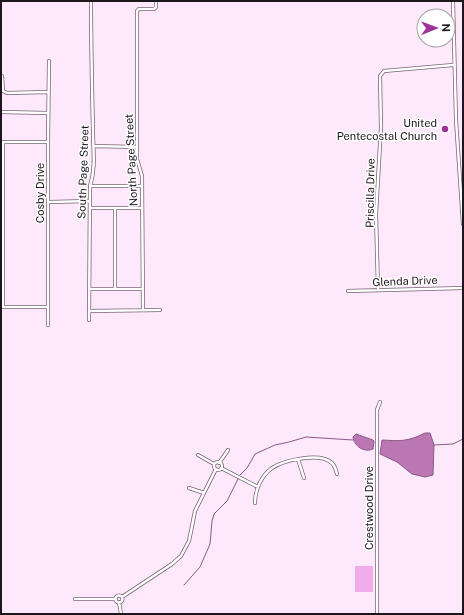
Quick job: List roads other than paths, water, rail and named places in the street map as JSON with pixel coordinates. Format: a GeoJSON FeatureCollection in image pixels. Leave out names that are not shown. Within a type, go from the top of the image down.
{"type":"FeatureCollection","features":[{"type":"Feature","properties":{"kind":"street","name":"South Page Street"},"geometry":{"type":"LineString","coordinates":[[89,320],[90,186],[94,166],[93,85],[91,64],[92,1]]}},
{"type":"Feature","properties":{"kind":"street","name":"North Page Street"},"geometry":{"type":"LineString","coordinates":[[143,310],[142,176],[137,159],[137,11],[139,9],[154,9],[156,7],[156,1]]}},
{"type":"Feature","properties":{"kind":"street"},"geometry":{"type":"LineString","coordinates":[[453,1],[453,65],[463,224]]}},
{"type":"Feature","properties":{"kind":"street","name":"Cosby Drive"},"geometry":{"type":"LineString","coordinates":[[48,325],[49,60]]}},
{"type":"Feature","properties":{"kind":"street","name":"Priscilla Drive"},"geometry":{"type":"LineString","coordinates":[[378,290],[376,214],[380,127],[380,76],[384,71],[453,65]]}},
{"type":"Feature","properties":{"kind":"street"},"geometry":{"type":"LineString","coordinates":[[2,76],[3,91],[7,93],[48,92]]}},
{"type":"Feature","properties":{"kind":"street"},"geometry":{"type":"LineString","coordinates":[[1,112],[48,113]]}},
{"type":"Feature","properties":{"kind":"street"},"geometry":{"type":"LineString","coordinates":[[48,142],[2,142],[2,306],[48,307]]}},
{"type":"Feature","properties":{"kind":"street"},"geometry":{"type":"LineString","coordinates":[[94,146],[137,147]]}},
{"type":"Feature","properties":{"kind":"street"},"geometry":{"type":"LineString","coordinates":[[90,186],[142,186]]}},
{"type":"Feature","properties":{"kind":"street"},"geometry":{"type":"LineString","coordinates":[[48,202],[90,201]]}},
{"type":"Feature","properties":{"kind":"street"},"geometry":{"type":"LineString","coordinates":[[90,208],[142,208]]}},
{"type":"Feature","properties":{"kind":"street"},"geometry":{"type":"LineString","coordinates":[[115,208],[115,289]]}},
{"type":"Feature","properties":{"kind":"street","name":"Glenda Drive"},"geometry":{"type":"LineString","coordinates":[[348,291],[463,288]]}},
{"type":"Feature","properties":{"kind":"street"},"geometry":{"type":"LineString","coordinates":[[89,289],[142,289]]}},
{"type":"Feature","properties":{"kind":"street"},"geometry":{"type":"LineString","coordinates":[[89,311],[160,310]]}},
{"type":"Feature","properties":{"kind":"street","name":"Crestwood Drive"},"geometry":{"type":"LineString","coordinates":[[377,614],[377,410],[380,402]]}},
{"type":"Feature","properties":{"kind":"street"},"geometry":{"type":"LineString","coordinates":[[214,464],[217,462],[219,463],[228,450]]}},
{"type":"Feature","properties":{"kind":"street"},"geometry":{"type":"LineString","coordinates":[[119,602],[122,600],[122,597],[172,564],[181,556],[189,541],[195,511],[216,469],[214,468],[214,464],[198,455]]}},
{"type":"Feature","properties":{"kind":"street"},"geometry":{"type":"LineString","coordinates":[[255,503],[255,494],[266,474],[273,468],[298,458],[305,457],[325,459],[332,463],[336,474]]}},
{"type":"Feature","properties":{"kind":"street"},"geometry":{"type":"LineString","coordinates":[[298,458],[304,478]]}},
{"type":"Feature","properties":{"kind":"street"},"geometry":{"type":"LineString","coordinates":[[219,463],[222,466],[221,468]]}},
{"type":"Feature","properties":{"kind":"street"},"geometry":{"type":"LineString","coordinates":[[216,469],[218,470],[221,468],[258,487]]}},
{"type":"Feature","properties":{"kind":"street"},"geometry":{"type":"LineString","coordinates":[[189,488],[204,493]]}},
{"type":"Feature","properties":{"kind":"street"},"geometry":{"type":"LineString","coordinates":[[75,599],[115,598],[118,595],[122,597]]}},
{"type":"Feature","properties":{"kind":"street"},"geometry":{"type":"LineString","coordinates":[[115,598],[117,602],[119,602],[121,614]]}},
{"type":"Feature","properties":{"kind":"waterway"},"geometry":{"type":"LineString","coordinates":[[240,475],[247,468],[255,454],[275,445],[306,437],[353,440]]}},
{"type":"Feature","properties":{"kind":"waterway"},"geometry":{"type":"LineString","coordinates":[[434,445],[453,444],[463,439]]}},
{"type":"Feature","properties":{"kind":"waterway"},"geometry":{"type":"LineString","coordinates":[[184,585],[200,567],[210,544],[214,514],[227,501],[238,479]]}},
{"type":"Feature","properties":{"kind":"place","name":"United Pentecostal Church"},"geometry":{"type":"Point","coordinates":[445,129]}}]}
